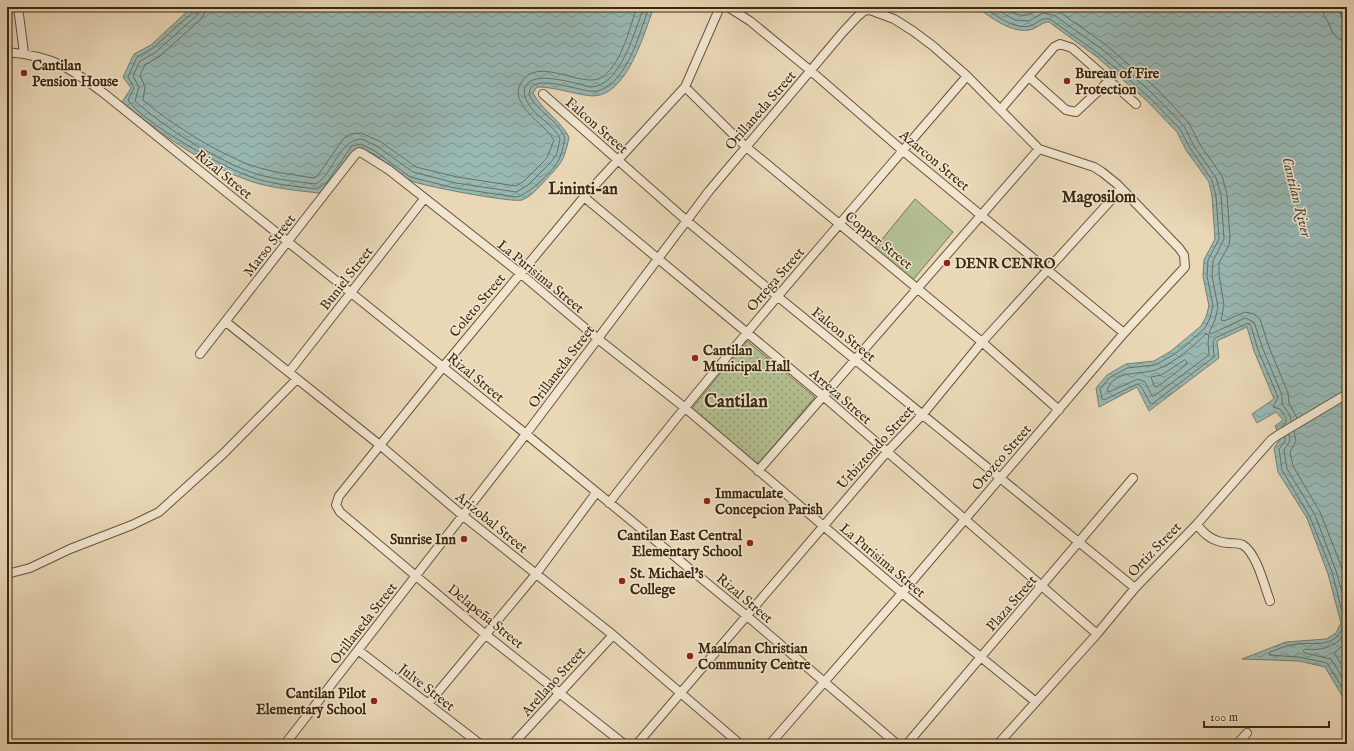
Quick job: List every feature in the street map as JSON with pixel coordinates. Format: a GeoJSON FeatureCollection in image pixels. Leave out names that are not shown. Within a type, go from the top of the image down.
{"type":"FeatureCollection","features":[{"type":"Feature","properties":{"kind":"street"},"geometry":{"type":"LineString","coordinates":[[18,7],[24,53]]}},
{"type":"Feature","properties":{"kind":"street","name":"Coleto Street"},"geometry":{"type":"LineString","coordinates":[[336,505],[339,496],[520,273],[584,197],[685,87],[720,7]]}},
{"type":"Feature","properties":{"kind":"street","name":"Azarcon Street"},"geometry":{"type":"LineString","coordinates":[[728,7],[750,21],[811,71],[903,151],[1124,333]]}},
{"type":"Feature","properties":{"kind":"street","name":"Orillaneda Street"},"geometry":{"type":"LineString","coordinates":[[285,744],[526,434],[658,257],[745,146],[843,32],[864,11],[875,11],[913,31],[933,46],[967,76]]}},
{"type":"Feature","properties":{"kind":"street"},"geometry":{"type":"LineString","coordinates":[[1001,109],[1054,47],[1060,44],[1072,48],[1136,104]]}},
{"type":"Feature","properties":{"kind":"street","name":"Rizal Street"},"geometry":{"type":"LineString","coordinates":[[7,52],[24,53],[54,61],[73,70],[526,434],[747,616],[897,744]]}},
{"type":"Feature","properties":{"kind":"street"},"geometry":{"type":"LineString","coordinates":[[758,471],[854,359],[1039,149],[967,76]]}},
{"type":"Feature","properties":{"kind":"street","name":"Ortega Street"},"geometry":{"type":"LineString","coordinates":[[609,503],[684,408],[777,296],[967,76]]}},
{"type":"Feature","properties":{"kind":"street"},"geometry":{"type":"LineString","coordinates":[[1029,77],[1066,110],[1076,112],[1110,80]]}},
{"type":"Feature","properties":{"kind":"street","name":"Copper Street"},"geometry":{"type":"LineString","coordinates":[[685,87],[745,146],[918,288],[1059,410]]}},
{"type":"Feature","properties":{"kind":"street","name":"Falcon Street"},"geometry":{"type":"LineString","coordinates":[[543,94],[687,221],[1135,588]]}},
{"type":"Feature","properties":{"kind":"street","name":"Orozco Street"},"geometry":{"type":"LineString","coordinates":[[770,744],[965,520],[999,478],[1124,333],[1185,268],[1186,261],[1179,248],[1121,189],[1102,172],[1094,167],[1039,149]]}},
{"type":"Feature","properties":{"kind":"street","name":"Marso Street"},"geometry":{"type":"LineString","coordinates":[[200,354],[287,243],[354,154],[358,152]]}},
{"type":"Feature","properties":{"kind":"street","name":"La Purisima Street"},"geometry":{"type":"LineString","coordinates":[[358,152],[376,160],[520,273],[598,339],[684,408],[902,593],[1036,702]]}},
{"type":"Feature","properties":{"kind":"street","name":"Urbiztondo Street"},"geometry":{"type":"LineString","coordinates":[[637,744],[886,453],[923,414],[982,342],[1121,189]]}},
{"type":"Feature","properties":{"kind":"street","name":"Arreza Street"},"geometry":{"type":"LineString","coordinates":[[584,197],[658,257],[746,333],[823,396],[886,453],[1043,586],[1097,634]]}},
{"type":"Feature","properties":{"kind":"street","name":"Buniel Street"},"geometry":{"type":"LineString","coordinates":[[289,372],[424,199]]}},
{"type":"Feature","properties":{"kind":"street","name":"Arizobal Street"},"geometry":{"type":"LineString","coordinates":[[226,322],[381,446],[462,515],[613,635],[740,744]]}},
{"type":"Feature","properties":{"kind":"street"},"geometry":{"type":"LineString","coordinates":[[7,574],[30,568],[70,549],[132,525],[159,512],[224,454],[297,379]]}},
{"type":"Feature","properties":{"kind":"street","name":"Ortiz Street"},"geometry":{"type":"LineString","coordinates":[[998,744],[1097,634],[1135,588],[1197,524],[1278,434],[1347,394]]}},
{"type":"Feature","properties":{"kind":"street","name":"Plaza Street"},"geometry":{"type":"LineString","coordinates":[[907,744],[1080,543],[1133,478]]}},
{"type":"Feature","properties":{"kind":"street"},"geometry":{"type":"LineString","coordinates":[[428,704],[536,574],[596,493]]}},
{"type":"Feature","properties":{"kind":"street","name":"Delapeña Street"},"geometry":{"type":"LineString","coordinates":[[336,505],[338,509],[486,635],[561,692],[624,744]]}},
{"type":"Feature","properties":{"kind":"street"},"geometry":{"type":"LineString","coordinates":[[1197,524],[1202,533],[1208,537],[1222,542],[1242,544],[1249,550],[1254,557],[1270,601]]}},
{"type":"Feature","properties":{"kind":"street","name":"Arellano Street"},"geometry":{"type":"LineString","coordinates":[[513,744],[613,635]]}},
{"type":"Feature","properties":{"kind":"street","name":"Julve Street"},"geometry":{"type":"LineString","coordinates":[[358,650],[480,744]]}},
{"type":"Feature","properties":{"kind":"street"},"geometry":{"type":"LineString","coordinates":[[1237,744],[1247,733]]}},
{"type":"Feature","properties":{"kind":"green space"},"geometry":{"type":"Polygon","coordinates":[[[1335,7],[1347,7],[1347,28],[1339,12],[1335,7]]]}},
{"type":"Feature","properties":{"kind":"green space"},"geometry":{"type":"Polygon","coordinates":[[[915,199],[953,232],[912,281],[874,249],[915,199]]]}},
{"type":"Feature","properties":{"kind":"green space"},"geometry":{"type":"Polygon","coordinates":[[[747,341],[815,397],[758,464],[692,408],[747,341]]]}},
{"type":"Feature","properties":{"kind":"water"},"geometry":{"type":"Polygon","coordinates":[[[192,7],[654,7],[632,62],[615,86],[604,94],[592,96],[551,88],[537,87],[533,93],[546,110],[561,125],[569,137],[563,159],[560,164],[530,196],[522,200],[515,200],[467,193],[417,183],[403,177],[376,156],[362,149],[355,149],[329,186],[319,193],[277,188],[253,182],[218,168],[184,148],[136,114],[122,102],[131,88],[123,77],[134,54],[151,45],[192,7]]]}},
{"type":"Feature","properties":{"kind":"water","name":"Cantilan River"},"geometry":{"type":"Polygon","coordinates":[[[976,7],[1335,7],[1341,15],[1347,28],[1347,704],[1325,667],[1299,661],[1242,659],[1286,642],[1326,639],[1336,633],[1341,623],[1328,574],[1307,518],[1278,472],[1274,448],[1281,438],[1275,426],[1283,420],[1276,412],[1257,423],[1252,414],[1274,399],[1254,351],[1247,327],[1217,341],[1219,358],[1149,411],[1137,387],[1099,407],[1096,388],[1107,375],[1126,364],[1154,361],[1171,351],[1201,326],[1206,317],[1209,306],[1203,276],[1204,260],[1215,239],[1212,196],[1209,182],[1186,150],[1177,132],[1146,100],[1097,57],[1049,22],[1029,30],[1015,29],[1008,27],[976,7]]]}},
{"type":"Feature","properties":{"kind":"place","name":"Cantilan Pension House"},"geometry":{"type":"Point","coordinates":[24,73]}},
{"type":"Feature","properties":{"kind":"place","name":"Bureau of Fire Protection"},"geometry":{"type":"Point","coordinates":[1067,81]}},
{"type":"Feature","properties":{"kind":"place","name":"DENR CENRO"},"geometry":{"type":"Point","coordinates":[947,263]}},
{"type":"Feature","properties":{"kind":"place","name":"Cantilan Municipal Hall"},"geometry":{"type":"Point","coordinates":[695,358]}},
{"type":"Feature","properties":{"kind":"place","name":"Immaculate Concepcion Parish"},"geometry":{"type":"Point","coordinates":[707,501]}},
{"type":"Feature","properties":{"kind":"place","name":"Sunrise Inn"},"geometry":{"type":"Point","coordinates":[464,539]}},
{"type":"Feature","properties":{"kind":"place","name":"Cantilan East Central Elementary School"},"geometry":{"type":"Point","coordinates":[750,543]}},
{"type":"Feature","properties":{"kind":"place","name":"St. Michael's College"},"geometry":{"type":"Point","coordinates":[622,581]}},
{"type":"Feature","properties":{"kind":"place","name":"Maalman Christian Community Centre"},"geometry":{"type":"Point","coordinates":[690,656]}},
{"type":"Feature","properties":{"kind":"place","name":"Cantilan Pilot Elementary School"},"geometry":{"type":"Point","coordinates":[374,701]}},
{"type":"Feature","properties":{"kind":"district","name":"Lininti-an"},"geometry":{"type":"Point","coordinates":[583,188]}},
{"type":"Feature","properties":{"kind":"district","name":"Magosilom"},"geometry":{"type":"Point","coordinates":[1099,196]}},
{"type":"Feature","properties":{"kind":"district","name":"Cantilan"},"geometry":{"type":"Point","coordinates":[736,401]}}]}
